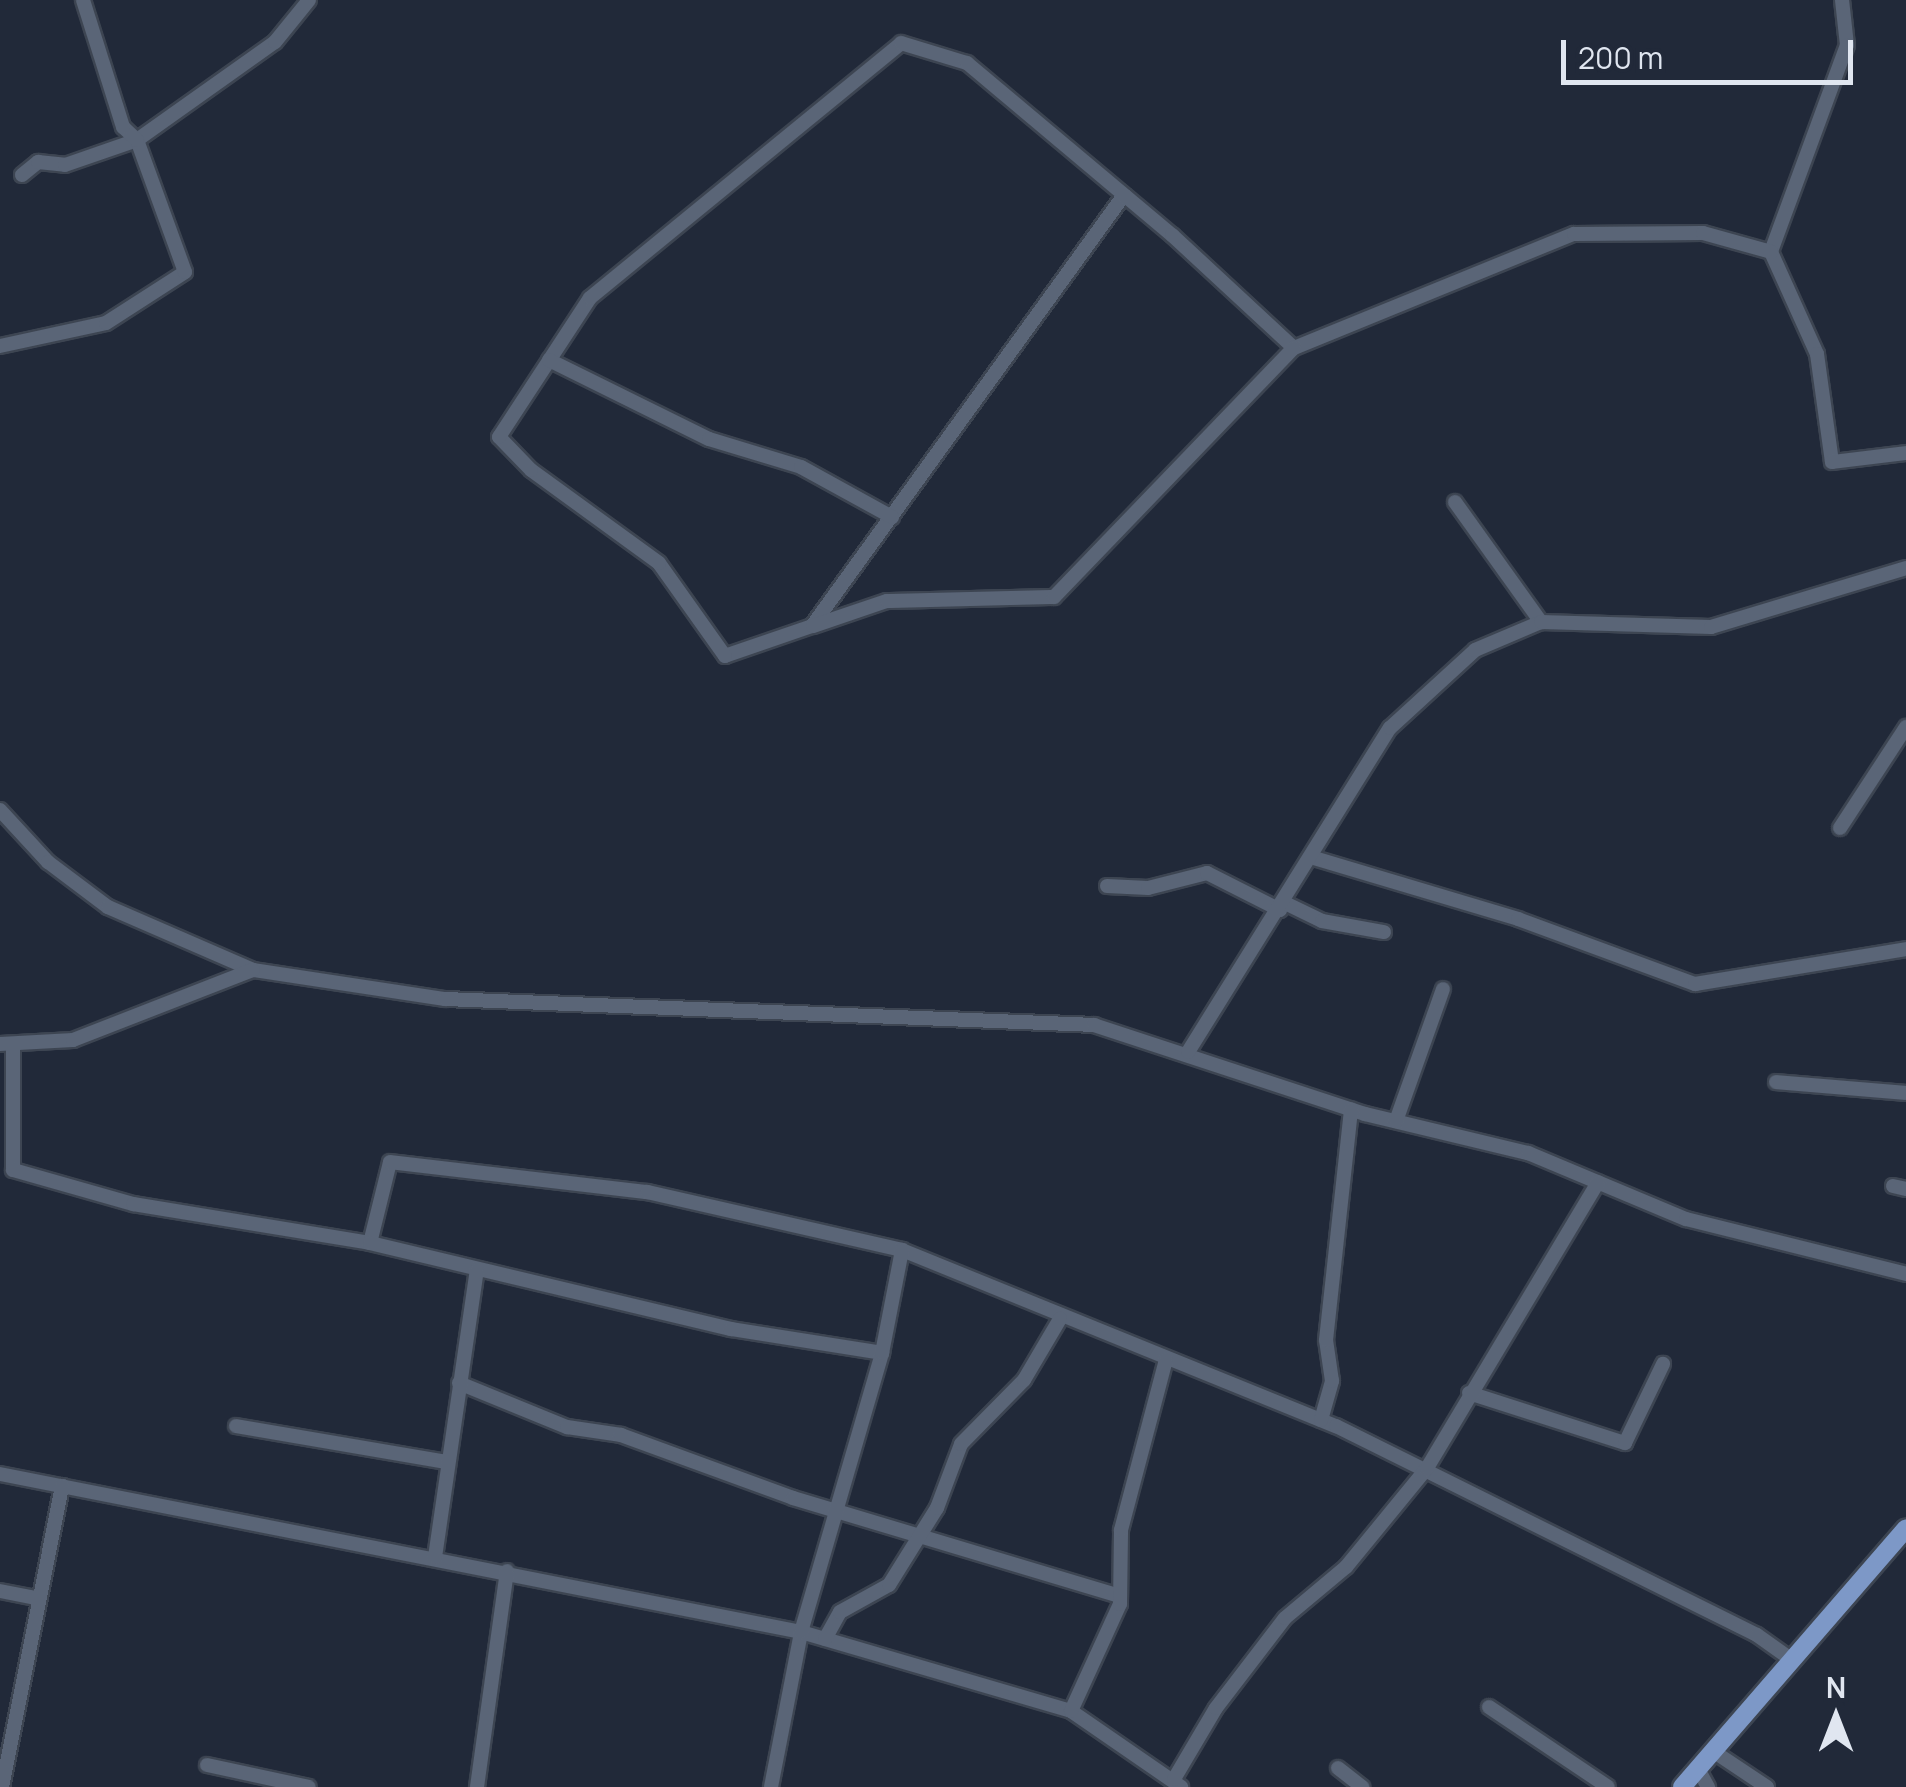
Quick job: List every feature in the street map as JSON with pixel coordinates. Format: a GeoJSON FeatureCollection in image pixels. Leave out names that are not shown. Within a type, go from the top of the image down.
{"type":"FeatureCollection","features":[{"type":"Feature","properties":{"kind":"main road"},"geometry":{"type":"LineString","coordinates":[[1682,1787],[1906,1528]]}},
{"type":"Feature","properties":{"kind":"street"},"geometry":{"type":"LineString","coordinates":[[0,346],[106,323],[184,272],[137,140],[122,127],[83,0]]}},
{"type":"Feature","properties":{"kind":"street"},"geometry":{"type":"LineString","coordinates":[[22,175],[38,162],[65,164],[137,140],[274,42],[309,0]]}},
{"type":"Feature","properties":{"kind":"street"},"geometry":{"type":"LineString","coordinates":[[1842,0],[1847,45],[1771,252],[1817,354],[1832,462],[1906,453]]}},
{"type":"Feature","properties":{"kind":"street"},"geometry":{"type":"LineString","coordinates":[[1294,348],[1124,195],[966,63],[901,43],[590,298],[499,437],[531,470],[659,564],[725,656],[887,602],[1054,597],[1294,348],[1574,234],[1702,233],[1771,252]]}},
{"type":"Feature","properties":{"kind":"street"},"geometry":{"type":"LineString","coordinates":[[812,626],[1124,195]]}},
{"type":"Feature","properties":{"kind":"street"},"geometry":{"type":"LineString","coordinates":[[549,360],[692,432],[801,467],[892,517]]}},
{"type":"Feature","properties":{"kind":"street"},"geometry":{"type":"LineString","coordinates":[[1455,502],[1541,622]]}},
{"type":"Feature","properties":{"kind":"street"},"geometry":{"type":"LineString","coordinates":[[1188,1052],[1314,858],[1390,728],[1474,650],[1541,622],[1712,627],[1906,568]]}},
{"type":"Feature","properties":{"kind":"street"},"geometry":{"type":"LineString","coordinates":[[1840,828],[1906,727]]}},
{"type":"Feature","properties":{"kind":"street"},"geometry":{"type":"LineString","coordinates":[[0,810],[48,862],[108,907],[253,970],[444,999],[1094,1025],[1188,1052],[1351,1109],[1528,1153],[1686,1219],[1906,1274]]}},
{"type":"Feature","properties":{"kind":"street"},"geometry":{"type":"LineString","coordinates":[[1314,858],[1518,919],[1696,984],[1906,949]]}},
{"type":"Feature","properties":{"kind":"street"},"geometry":{"type":"LineString","coordinates":[[1107,886],[1148,888],[1207,873],[1322,922],[1384,932]]}},
{"type":"Feature","properties":{"kind":"street"},"geometry":{"type":"LineString","coordinates":[[253,970],[73,1040],[7,1047],[7,1171],[133,1204],[370,1243],[731,1329],[882,1352]]}},
{"type":"Feature","properties":{"kind":"street"},"geometry":{"type":"LineString","coordinates":[[1396,1121],[1443,989]]}},
{"type":"Feature","properties":{"kind":"street"},"geometry":{"type":"LineString","coordinates":[[1776,1082],[1906,1093]]}},
{"type":"Feature","properties":{"kind":"street"},"geometry":{"type":"LineString","coordinates":[[1321,1420],[1332,1381],[1326,1340],[1351,1109]]}},
{"type":"Feature","properties":{"kind":"street"},"geometry":{"type":"LineString","coordinates":[[370,1243],[390,1162],[648,1192],[902,1250],[1060,1318],[1321,1420],[1427,1468],[1757,1634],[1792,1660]]}},
{"type":"Feature","properties":{"kind":"street"},"geometry":{"type":"LineString","coordinates":[[0,1474],[801,1632],[1071,1711],[1178,1783],[1216,1708],[1284,1618],[1346,1567],[1427,1468],[1598,1182]]}},
{"type":"Feature","properties":{"kind":"street"},"geometry":{"type":"LineString","coordinates":[[771,1787],[801,1632],[882,1352],[902,1250]]}},
{"type":"Feature","properties":{"kind":"street"},"geometry":{"type":"LineString","coordinates":[[435,1558],[477,1270]]}},
{"type":"Feature","properties":{"kind":"street"},"geometry":{"type":"LineString","coordinates":[[825,1639],[840,1612],[889,1585],[962,1444],[1024,1380],[1060,1318]]}},
{"type":"Feature","properties":{"kind":"street"},"geometry":{"type":"LineString","coordinates":[[1071,1711],[1111,1632],[1120,1596],[1121,1530],[1166,1360]]}},
{"type":"Feature","properties":{"kind":"street"},"geometry":{"type":"LineString","coordinates":[[1469,1393],[1625,1443],[1662,1364]]}},
{"type":"Feature","properties":{"kind":"street"},"geometry":{"type":"LineString","coordinates":[[459,1383],[568,1427],[621,1435],[839,1511],[1120,1596]]}},
{"type":"Feature","properties":{"kind":"street"},"geometry":{"type":"LineString","coordinates":[[236,1426],[447,1462]]}},
{"type":"Feature","properties":{"kind":"street"},"geometry":{"type":"LineString","coordinates":[[2,1787],[36,1598],[62,1486]]}},
{"type":"Feature","properties":{"kind":"street"},"geometry":{"type":"LineString","coordinates":[[477,1787],[507,1571]]}},
{"type":"Feature","properties":{"kind":"street"},"geometry":{"type":"LineString","coordinates":[[0,1591],[36,1598]]}},
{"type":"Feature","properties":{"kind":"street"},"geometry":{"type":"LineString","coordinates":[[1489,1708],[1608,1787]]}},
{"type":"Feature","properties":{"kind":"street"},"geometry":{"type":"LineString","coordinates":[[1713,1751],[1757,1785]]}},
{"type":"Feature","properties":{"kind":"street"},"geometry":{"type":"LineString","coordinates":[[207,1766],[309,1787]]}},
{"type":"Feature","properties":{"kind":"street"},"geometry":{"type":"LineString","coordinates":[[1338,1768],[1362,1787]]}},
{"type":"Feature","properties":{"kind":"street"},"geometry":{"type":"LineString","coordinates":[[1698,1769],[1708,1787]]}}]}
